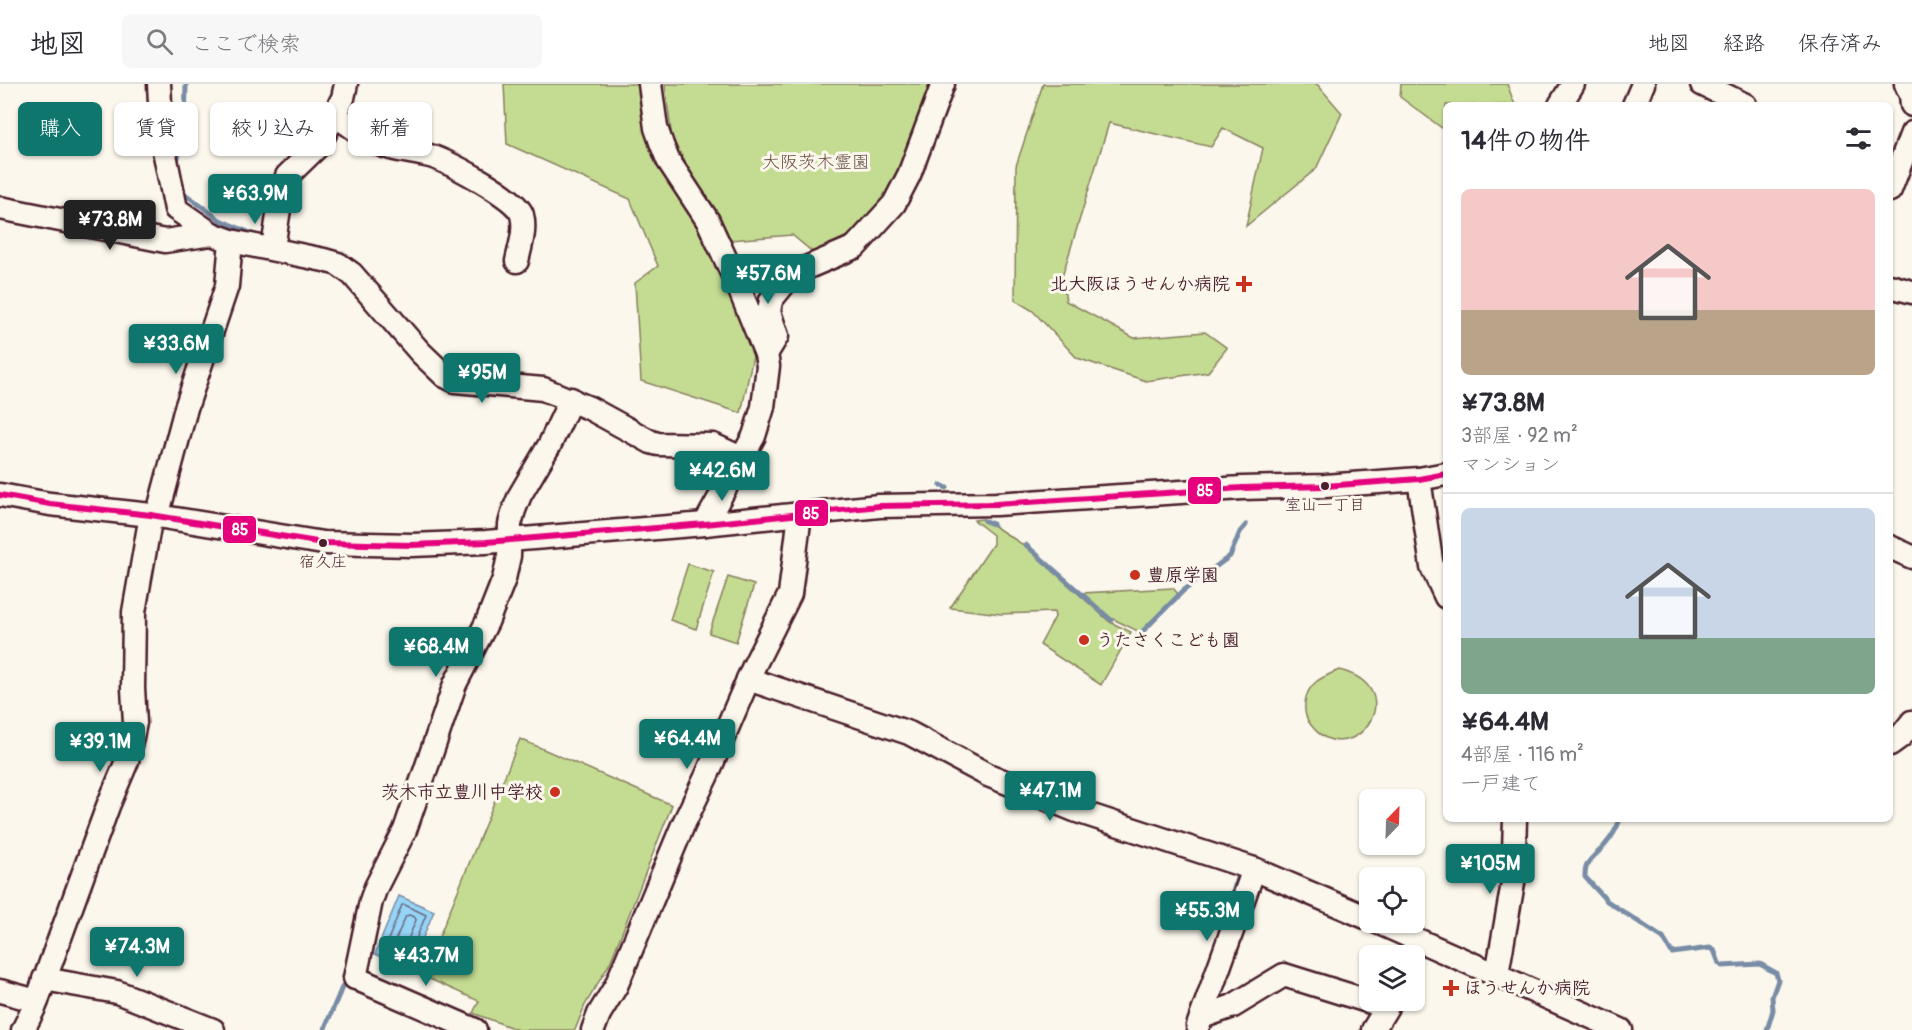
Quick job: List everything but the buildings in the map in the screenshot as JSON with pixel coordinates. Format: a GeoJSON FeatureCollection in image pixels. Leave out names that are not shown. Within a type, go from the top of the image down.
{"type":"FeatureCollection","features":[{"type":"Feature","properties":{"kind":"street"},"geometry":{"type":"LineString","coordinates":[[159,84],[162,140],[176,209],[222,238]]}},
{"type":"Feature","properties":{"kind":"street"},"geometry":{"type":"LineString","coordinates":[[336,111],[343,98],[345,84]]}},
{"type":"Feature","properties":{"kind":"street"},"geometry":{"type":"LineString","coordinates":[[650,84],[656,128],[668,160],[708,221],[766,354],[767,382],[763,407],[753,436],[705,524]]}},
{"type":"Feature","properties":{"kind":"street"},"geometry":{"type":"LineString","coordinates":[[766,354],[777,336],[769,312],[771,300],[792,274],[855,247],[894,204],[909,175],[943,84]]}},
{"type":"Feature","properties":{"kind":"street"},"geometry":{"type":"LineString","coordinates":[[1635,102],[1643,84]]}},
{"type":"Feature","properties":{"kind":"street"},"geometry":{"type":"LineString","coordinates":[[1702,84],[1744,99]]}},
{"type":"Feature","properties":{"kind":"street"},"geometry":{"type":"LineString","coordinates":[[1906,84],[1912,105]]}},
{"type":"Feature","properties":{"kind":"street"},"geometry":{"type":"LineString","coordinates":[[336,116],[373,141],[397,150],[429,156],[467,173],[489,185],[515,205],[522,214],[523,230],[517,261]]}},
{"type":"Feature","properties":{"kind":"street"},"geometry":{"type":"LineString","coordinates":[[1893,176],[1912,133]]}},
{"type":"Feature","properties":{"kind":"street"},"geometry":{"type":"LineString","coordinates":[[273,248],[281,196],[287,176],[308,156]]}},
{"type":"Feature","properties":{"kind":"street"},"geometry":{"type":"LineString","coordinates":[[0,208],[165,241],[222,238],[324,260],[345,268],[431,363],[455,381],[535,387],[571,399],[651,442],[714,445],[741,458]]}},
{"type":"Feature","properties":{"kind":"street"},"geometry":{"type":"LineString","coordinates":[[22,1030],[37,1000],[108,806],[127,761],[135,723],[134,612],[154,516],[186,408],[227,286],[222,238]]}},
{"type":"Feature","properties":{"kind":"street"},"geometry":{"type":"LineString","coordinates":[[1893,287],[1912,292]]}},
{"type":"Feature","properties":{"kind":"street"},"geometry":{"type":"LineString","coordinates":[[475,1030],[358,979],[376,887],[412,814],[455,684],[496,602],[509,556],[510,524],[520,495],[550,444],[571,399]]}},
{"type":"Feature","properties":{"kind":"street"},"geometry":{"type":"LineString","coordinates":[[0,495],[50,504],[154,516],[323,543],[412,544],[509,540],[705,524],[879,506],[996,504],[1242,488],[1325,486],[1419,479],[1443,475]]}},
{"type":"Feature","properties":{"kind":"street"},"geometry":{"type":"LineString","coordinates":[[1419,479],[1432,567],[1443,591]]}},
{"type":"Feature","properties":{"kind":"street"},"geometry":{"type":"LineString","coordinates":[[592,1030],[616,986],[682,825],[707,775],[748,679],[790,594],[800,514]]}},
{"type":"Feature","properties":{"kind":"street"},"geometry":{"type":"LineString","coordinates":[[1893,548],[1912,557]]}},
{"type":"Feature","properties":{"kind":"street"},"geometry":{"type":"LineString","coordinates":[[748,679],[909,733],[988,775],[1077,811],[1254,869],[1359,914]]}},
{"type":"Feature","properties":{"kind":"street"},"geometry":{"type":"LineString","coordinates":[[1893,741],[1912,722]]}},
{"type":"Feature","properties":{"kind":"street"},"geometry":{"type":"LineString","coordinates":[[1497,974],[1513,883],[1515,822]]}},
{"type":"Feature","properties":{"kind":"street"},"geometry":{"type":"LineString","coordinates":[[1199,1024],[1254,869]]}},
{"type":"Feature","properties":{"kind":"street"},"geometry":{"type":"LineString","coordinates":[[1402,933],[1622,1030]]}},
{"type":"Feature","properties":{"kind":"street"},"geometry":{"type":"LineString","coordinates":[[1199,1024],[1284,975],[1387,1007],[1373,1030]]}},
{"type":"Feature","properties":{"kind":"street"},"geometry":{"type":"LineString","coordinates":[[45,979],[117,992],[213,1030]]}},
{"type":"Feature","properties":{"kind":"street"},"geometry":{"type":"LineString","coordinates":[[0,991],[37,1000]]}},
{"type":"Feature","properties":{"kind":"green space"},"geometry":{"type":"Polygon","coordinates":[[[504,84],[645,84],[719,256],[753,356],[741,413],[641,381],[635,283],[658,266],[630,199],[507,144],[504,84]]]}},
{"type":"Feature","properties":{"kind":"green space","name":"大阪茨木霊園"},"geometry":{"type":"Polygon","coordinates":[[[665,84],[935,84],[899,174],[867,225],[815,254],[792,235],[730,240],[672,139],[665,84]]]}},
{"type":"Feature","properties":{"kind":"green space"},"geometry":{"type":"Polygon","coordinates":[[[1043,84],[1317,84],[1342,113],[1316,169],[1246,226],[1263,148],[1223,128],[1211,147],[1109,123],[1062,277],[1066,301],[1134,338],[1205,332],[1227,348],[1208,372],[1146,381],[1077,358],[1033,311],[1015,300],[1016,166],[1043,84]]]}},
{"type":"Feature","properties":{"kind":"green space"},"geometry":{"type":"Polygon","coordinates":[[[1401,84],[1507,84],[1514,102],[1443,102],[1443,129],[1400,97],[1401,84]]]}},
{"type":"Feature","properties":{"kind":"green space"},"geometry":{"type":"Polygon","coordinates":[[[983,519],[1025,546],[1110,622],[1131,632],[1101,685],[1040,645],[1055,617],[1054,612],[1001,614],[950,608],[993,544],[993,535],[974,520],[983,519]]]}},
{"type":"Feature","properties":{"kind":"green space"},"geometry":{"type":"Polygon","coordinates":[[[688,564],[714,572],[696,629],[670,620],[688,564]]]}},
{"type":"Feature","properties":{"kind":"green space"},"geometry":{"type":"Polygon","coordinates":[[[728,577],[754,585],[736,642],[709,633],[728,577]]]}},
{"type":"Feature","properties":{"kind":"green space"},"geometry":{"type":"Polygon","coordinates":[[[1173,588],[1178,594],[1139,634],[1136,630],[1111,618],[1083,593],[1173,588]]]}},
{"type":"Feature","properties":{"kind":"green space"},"geometry":{"type":"Polygon","coordinates":[[[1339,670],[1362,680],[1373,694],[1374,709],[1368,724],[1357,735],[1343,741],[1327,738],[1311,725],[1305,709],[1306,696],[1312,686],[1321,678],[1339,670]]]}},
{"type":"Feature","properties":{"kind":"green space"},"geometry":{"type":"Polygon","coordinates":[[[520,739],[672,805],[610,963],[585,1005],[575,1030],[518,1030],[473,1013],[479,1001],[423,976],[520,739]]]}},
{"type":"Feature","properties":{"kind":"water"},"geometry":{"type":"Polygon","coordinates":[[[399,896],[434,911],[410,969],[375,954],[399,896]]]}},
{"type":"Feature","properties":{"kind":"waterway"},"geometry":{"type":"LineString","coordinates":[[176,165],[185,131],[186,84]]}},
{"type":"Feature","properties":{"kind":"waterway"},"geometry":{"type":"LineString","coordinates":[[181,191],[220,220],[255,235]]}},
{"type":"Feature","properties":{"kind":"waterway"},"geometry":{"type":"LineString","coordinates":[[941,485],[947,488]]}},
{"type":"Feature","properties":{"kind":"waterway"},"geometry":{"type":"LineString","coordinates":[[985,521],[993,524]]}},
{"type":"Feature","properties":{"kind":"waterway"},"geometry":{"type":"LineString","coordinates":[[1138,636],[1183,591],[1230,556],[1240,532],[1246,525]]}},
{"type":"Feature","properties":{"kind":"waterway"},"geometry":{"type":"LineString","coordinates":[[1026,545],[1111,620]]}},
{"type":"Feature","properties":{"kind":"waterway"},"geometry":{"type":"LineString","coordinates":[[1619,822],[1610,839],[1586,866],[1585,877],[1607,901],[1663,938],[1672,953],[1710,948],[1714,950],[1722,966],[1760,964],[1776,973],[1778,980],[1772,997],[1773,1010],[1767,1030]]}},
{"type":"Feature","properties":{"kind":"waterway"},"geometry":{"type":"LineString","coordinates":[[1229,907],[1238,874],[1235,872]]}},
{"type":"Feature","properties":{"kind":"waterway"},"geometry":{"type":"LineString","coordinates":[[324,1030],[346,978]]}},
{"type":"Feature","properties":{"kind":"transit line","name":"85"},"geometry":{"type":"LineString","coordinates":[[0,495],[50,504],[151,515],[323,543],[412,545],[486,542],[705,524],[879,506],[996,504],[1242,488],[1325,486],[1419,479],[1443,475]]}},
{"type":"Feature","properties":{"kind":"place","name":"北大阪ほうせんか病院"},"geometry":{"type":"Point","coordinates":[1244,284]}},
{"type":"Feature","properties":{"kind":"place","name":"室山一丁目"},"geometry":{"type":"Point","coordinates":[1325,486]}},
{"type":"Feature","properties":{"kind":"place","name":"宿久庄"},"geometry":{"type":"Point","coordinates":[323,543]}},
{"type":"Feature","properties":{"kind":"place","name":"豊原学園"},"geometry":{"type":"Point","coordinates":[1135,575]}},
{"type":"Feature","properties":{"kind":"place","name":"うたさくこども園"},"geometry":{"type":"Point","coordinates":[1084,640]}},
{"type":"Feature","properties":{"kind":"place","name":"茨木市立豊川中学校"},"geometry":{"type":"Point","coordinates":[555,792]}},
{"type":"Feature","properties":{"kind":"place","name":"ほうせんか病院"},"geometry":{"type":"Point","coordinates":[1451,988]}}]}
